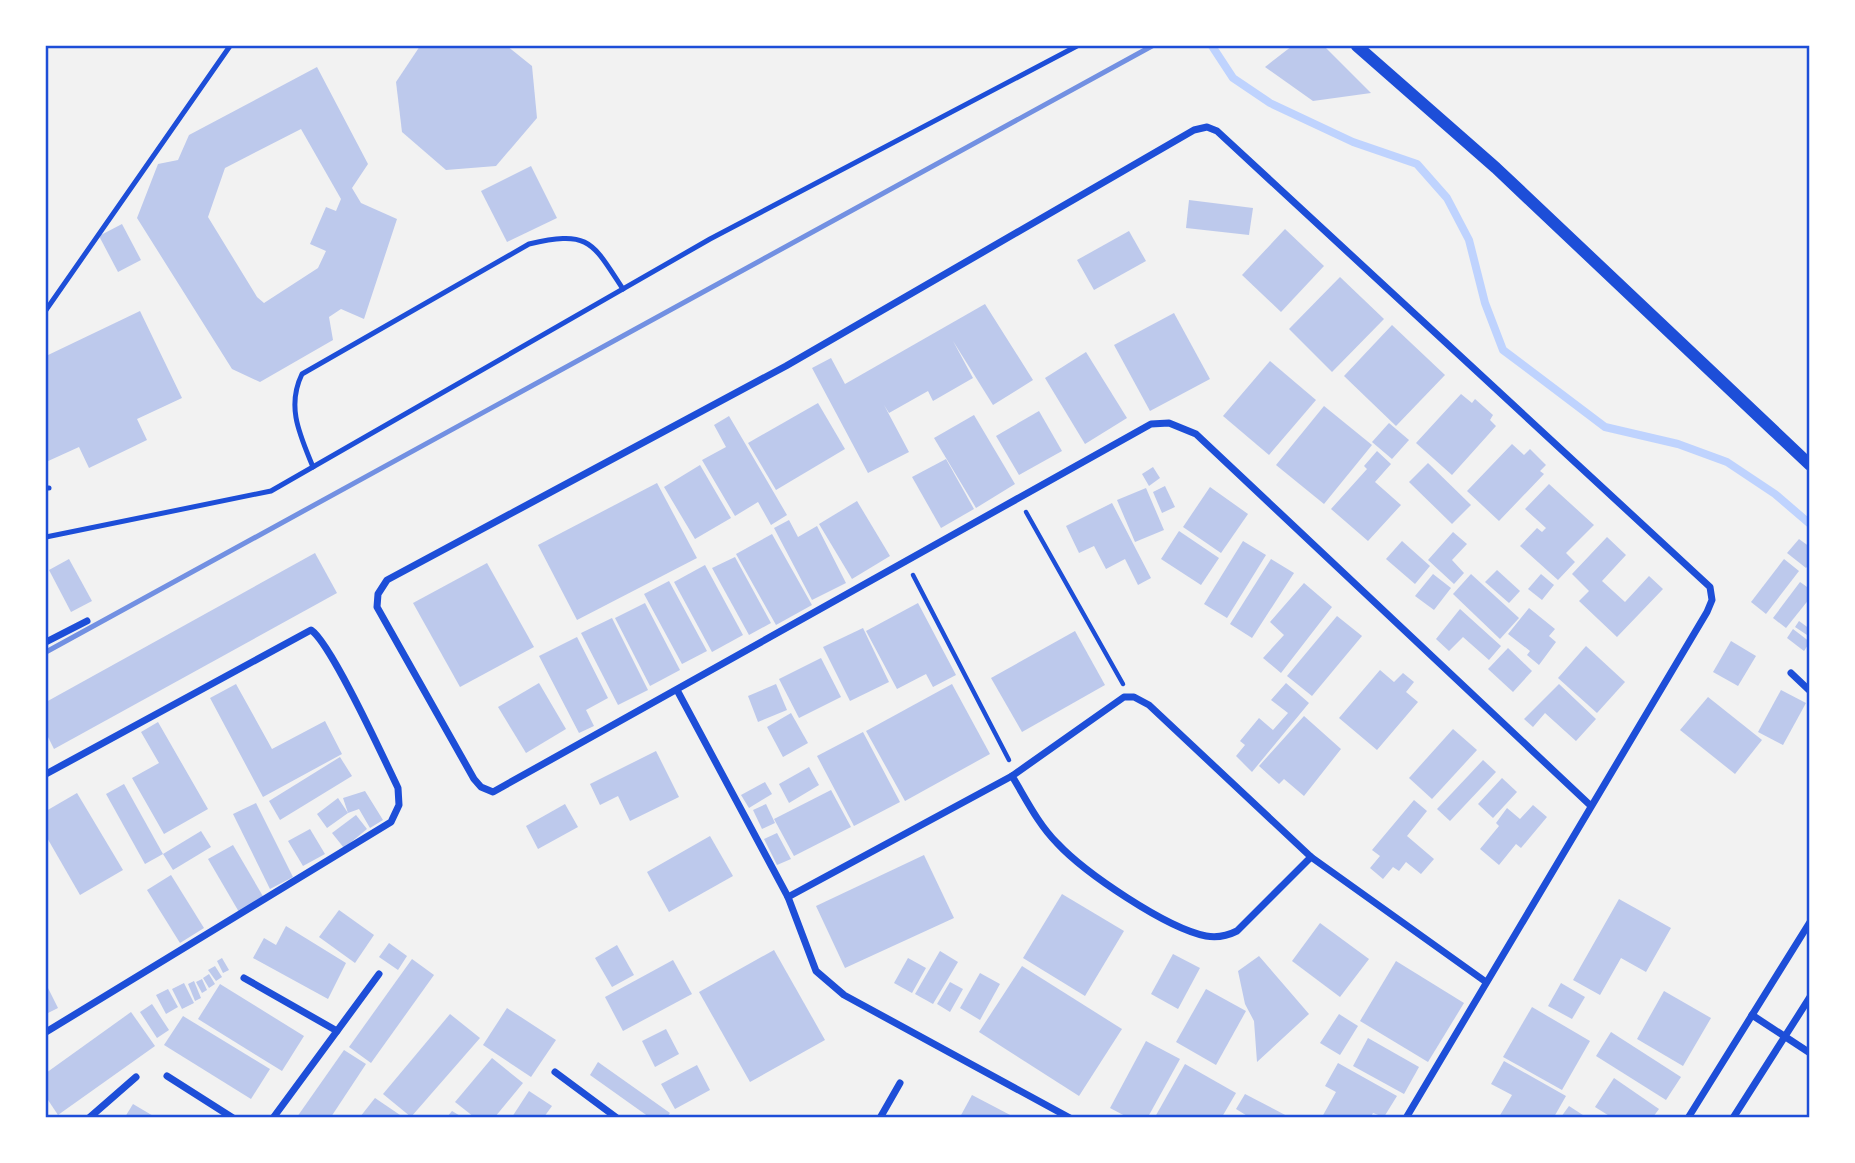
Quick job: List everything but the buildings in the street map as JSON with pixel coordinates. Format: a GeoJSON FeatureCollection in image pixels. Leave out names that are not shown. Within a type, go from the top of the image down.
{"type":"FeatureCollection","features":[{"type":"Feature","properties":{"kind":"street"},"geometry":{"type":"LineString","coordinates":[[1357,46],[1496,168],[1810,466]]}},
{"type":"Feature","properties":{"kind":"street"},"geometry":{"type":"LineString","coordinates":[[1406,1118],[1591,806],[1712,600],[1710,587],[1217,131],[1207,127],[1194,130],[786,366],[387,580],[378,594],[377,607],[474,779],[481,787],[493,792],[1151,424],[1181,426],[1196,434],[1591,806]]}},
{"type":"Feature","properties":{"kind":"street"},"geometry":{"type":"LineString","coordinates":[[46,642],[87,621]]}},
{"type":"Feature","properties":{"kind":"street"},"geometry":{"type":"LineString","coordinates":[[46,774],[311,630],[337,666],[398,788],[399,805],[391,822],[46,1032]]}},
{"type":"Feature","properties":{"kind":"street"},"geometry":{"type":"LineString","coordinates":[[1791,673],[1810,691]]}},
{"type":"Feature","properties":{"kind":"street"},"geometry":{"type":"LineString","coordinates":[[677,690],[788,897],[816,971],[830,985],[1070,1118]]}},
{"type":"Feature","properties":{"kind":"street"},"geometry":{"type":"LineString","coordinates":[[788,897],[1014,775],[1124,697],[1130,697],[1149,705],[1311,857],[1486,982]]}},
{"type":"Feature","properties":{"kind":"street"},"geometry":{"type":"LineString","coordinates":[[1014,775],[1043,828],[1084,867],[1135,902],[1203,936],[1221,937],[1237,931],[1311,857]]}},
{"type":"Feature","properties":{"kind":"street"},"geometry":{"type":"LineString","coordinates":[[1688,1118],[1810,922]]}},
{"type":"Feature","properties":{"kind":"street"},"geometry":{"type":"LineString","coordinates":[[273,1118],[379,974]]}},
{"type":"Feature","properties":{"kind":"street"},"geometry":{"type":"LineString","coordinates":[[244,978],[337,1031]]}},
{"type":"Feature","properties":{"kind":"street"},"geometry":{"type":"LineString","coordinates":[[1733,1118],[1810,997]]}},
{"type":"Feature","properties":{"kind":"street"},"geometry":{"type":"LineString","coordinates":[[1752,1015],[1810,1053]]}},
{"type":"Feature","properties":{"kind":"street"},"geometry":{"type":"LineString","coordinates":[[555,1072],[617,1118]]}},
{"type":"Feature","properties":{"kind":"street"},"geometry":{"type":"LineString","coordinates":[[167,1076],[233,1118]]}},
{"type":"Feature","properties":{"kind":"street"},"geometry":{"type":"LineString","coordinates":[[89,1118],[136,1077]]}},
{"type":"Feature","properties":{"kind":"street"},"geometry":{"type":"LineString","coordinates":[[880,1118],[900,1083]]}},
{"type":"Feature","properties":{"kind":"lane"},"geometry":{"type":"LineString","coordinates":[[46,310],[230,46]]}},
{"type":"Feature","properties":{"kind":"lane"},"geometry":{"type":"LineString","coordinates":[[46,537],[271,491],[710,239],[1077,46]]}},
{"type":"Feature","properties":{"kind":"lane"},"geometry":{"type":"LineString","coordinates":[[313,467],[294,418],[294,389],[302,374],[326,360],[529,244],[555,238],[574,239],[594,246],[623,289]]}},
{"type":"Feature","properties":{"kind":"path"},"geometry":{"type":"LineString","coordinates":[[1018,499],[1130,697]]}},
{"type":"Feature","properties":{"kind":"path"},"geometry":{"type":"LineString","coordinates":[[906,562],[1014,775]]}},
{"type":"Feature","properties":{"kind":"waterway"},"geometry":{"type":"LineString","coordinates":[[1212,46],[1233,78],[1270,103],[1353,142],[1417,164],[1447,198],[1469,240],[1485,303],[1503,350],[1605,427],[1678,444],[1727,462],[1775,494],[1810,524]]}},
{"type":"Feature","properties":{"kind":"railway"},"geometry":{"type":"LineString","coordinates":[[46,652],[1152,46]]}}]}
